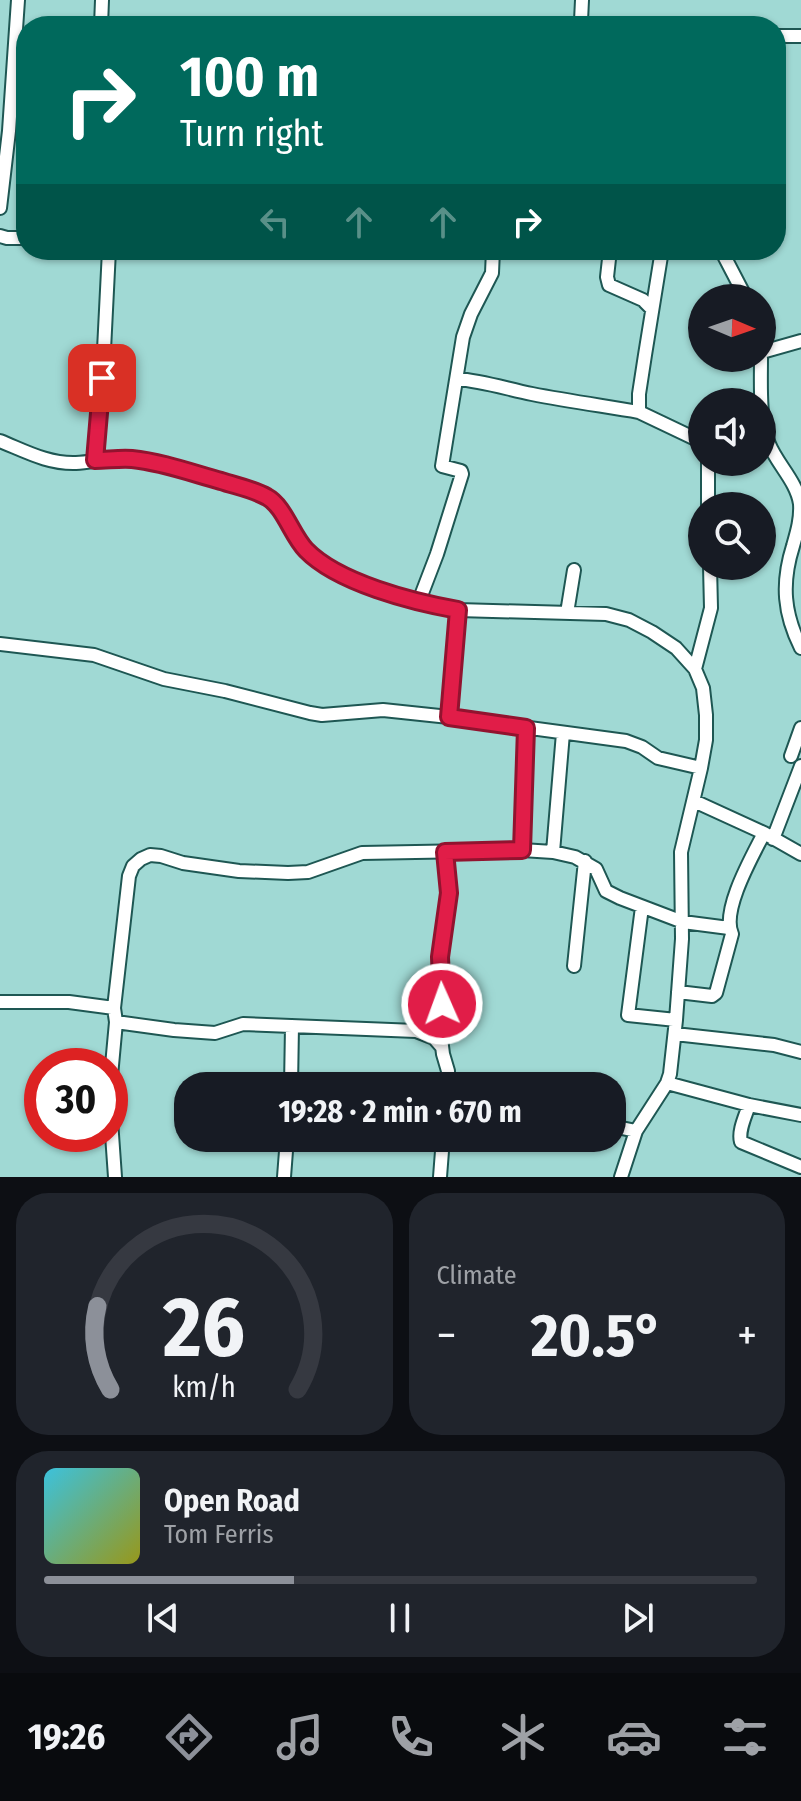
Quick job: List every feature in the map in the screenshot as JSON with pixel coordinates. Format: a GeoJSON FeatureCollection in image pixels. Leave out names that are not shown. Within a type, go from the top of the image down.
{"type":"FeatureCollection","features":[{"type":"Feature","properties":{"kind":"street"},"geometry":{"type":"LineString","coordinates":[[0,208],[16,29]]}},
{"type":"Feature","properties":{"kind":"street"},"geometry":{"type":"LineString","coordinates":[[95,460],[108,260]]}},
{"type":"Feature","properties":{"kind":"street"},"geometry":{"type":"LineString","coordinates":[[419,601],[462,474],[461,471],[442,466],[463,337],[492,273],[493,260]]}},
{"type":"Feature","properties":{"kind":"street"},"geometry":{"type":"LineString","coordinates":[[609,260],[609,285],[643,300],[652,309]]}},
{"type":"Feature","properties":{"kind":"street"},"geometry":{"type":"LineString","coordinates":[[639,412],[639,394],[660,260]]}},
{"type":"Feature","properties":{"kind":"street"},"geometry":{"type":"LineString","coordinates":[[726,260],[739,284]]}},
{"type":"Feature","properties":{"kind":"street"},"geometry":{"type":"LineString","coordinates":[[776,348],[801,341]]}},
{"type":"Feature","properties":{"kind":"street"},"geometry":{"type":"LineString","coordinates":[[761,372],[766,437],[795,488],[800,503],[801,518],[788,564],[785,595],[786,611],[798,635]]}},
{"type":"Feature","properties":{"kind":"street"},"geometry":{"type":"LineString","coordinates":[[457,379],[482,381],[554,398],[639,412],[688,435]]}},
{"type":"Feature","properties":{"kind":"street"},"geometry":{"type":"LineString","coordinates":[[0,441],[53,462],[131,459],[190,472],[267,497],[278,507],[303,547],[318,562],[374,588],[458,610],[606,614],[629,620],[652,632],[676,648],[695,669],[703,688],[706,740],[681,852],[683,922],[670,1074],[636,1131],[621,1177]]}},
{"type":"Feature","properties":{"kind":"street"},"geometry":{"type":"LineString","coordinates":[[567,613],[574,570]]}},
{"type":"Feature","properties":{"kind":"street"},"geometry":{"type":"LineString","coordinates":[[695,669],[711,608],[710,580]]}},
{"type":"Feature","properties":{"kind":"street"},"geometry":{"type":"LineString","coordinates":[[449,717],[458,610]]}},
{"type":"Feature","properties":{"kind":"street"},"geometry":{"type":"LineString","coordinates":[[0,644],[94,655],[164,679],[310,713],[322,715],[383,710],[626,741],[658,758],[701,768]]}},
{"type":"Feature","properties":{"kind":"street"},"geometry":{"type":"LineString","coordinates":[[522,850],[526,728]]}},
{"type":"Feature","properties":{"kind":"street"},"geometry":{"type":"LineString","coordinates":[[791,756],[801,728]]}},
{"type":"Feature","properties":{"kind":"street"},"geometry":{"type":"LineString","coordinates":[[553,852],[563,733]]}},
{"type":"Feature","properties":{"kind":"street"},"geometry":{"type":"LineString","coordinates":[[678,992],[715,995],[732,934],[729,928],[736,893],[769,836],[801,766]]}},
{"type":"Feature","properties":{"kind":"street"},"geometry":{"type":"LineString","coordinates":[[694,801],[801,854]]}},
{"type":"Feature","properties":{"kind":"street"},"geometry":{"type":"LineString","coordinates":[[445,852],[449,893],[440,957],[443,989],[441,1046],[448,1072]]}},
{"type":"Feature","properties":{"kind":"street"},"geometry":{"type":"LineString","coordinates":[[114,1048],[114,1008],[129,876],[133,866],[150,855],[239,871],[288,873],[308,872],[362,853],[553,852],[585,861],[596,869],[606,891],[642,907],[683,922],[729,928]]}},
{"type":"Feature","properties":{"kind":"street"},"geometry":{"type":"LineString","coordinates":[[574,966],[585,861]]}},
{"type":"Feature","properties":{"kind":"street"},"geometry":{"type":"LineString","coordinates":[[642,907],[628,1015],[676,1020]]}},
{"type":"Feature","properties":{"kind":"street"},"geometry":{"type":"LineString","coordinates":[[0,1002],[69,1002],[114,1008]]}},
{"type":"Feature","properties":{"kind":"street"},"geometry":{"type":"LineString","coordinates":[[116,1022],[215,1033],[243,1024],[416,1031],[434,1038],[441,1046]]}},
{"type":"Feature","properties":{"kind":"street"},"geometry":{"type":"LineString","coordinates":[[291,1072],[292,1026]]}},
{"type":"Feature","properties":{"kind":"street"},"geometry":{"type":"LineString","coordinates":[[675,1034],[774,1045],[801,1052]]}},
{"type":"Feature","properties":{"kind":"street"},"geometry":{"type":"LineString","coordinates":[[667,1083],[801,1115]]}},
{"type":"Feature","properties":{"kind":"street"},"geometry":{"type":"LineString","coordinates":[[749,1105],[740,1131],[741,1142],[801,1167]]}},
{"type":"Feature","properties":{"kind":"street"},"geometry":{"type":"LineString","coordinates":[[626,1129],[636,1131]]}},
{"type":"Feature","properties":{"kind":"street"},"geometry":{"type":"LineString","coordinates":[[113,1152],[115,1177]]}},
{"type":"Feature","properties":{"kind":"street"},"geometry":{"type":"LineString","coordinates":[[284,1177],[286,1152]]}},
{"type":"Feature","properties":{"kind":"street"},"geometry":{"type":"LineString","coordinates":[[440,1177],[442,1152]]}},
{"type":"Feature","properties":{"kind":"route"},"geometry":{"type":"LineString","coordinates":[[102,378],[95,460],[131,459],[159,465],[267,497],[278,507],[303,547],[318,562],[374,588],[437,607],[458,610],[449,717],[526,728],[522,850],[445,852],[449,893],[441,941],[442,1004]]}}]}
